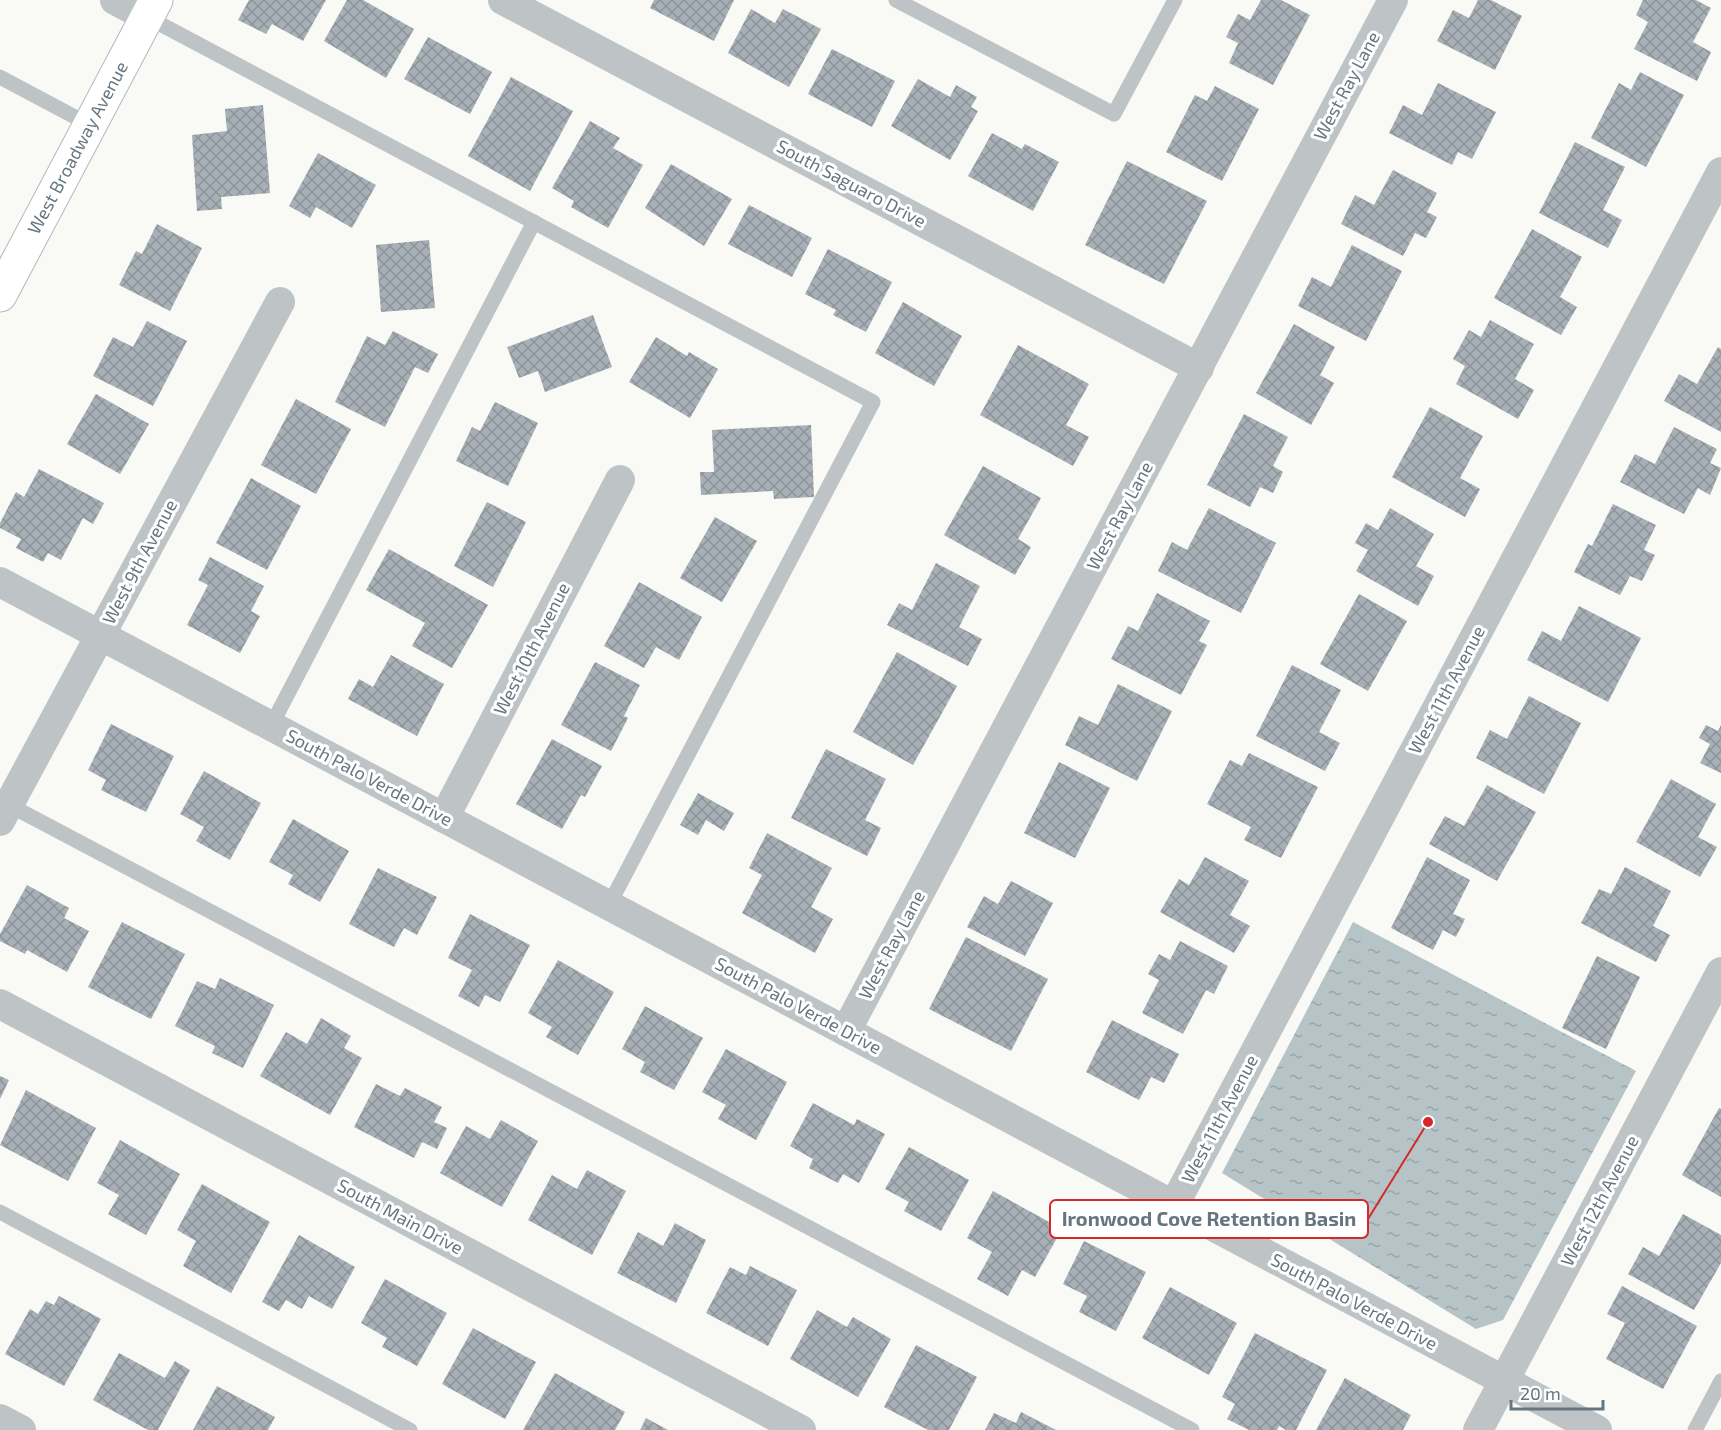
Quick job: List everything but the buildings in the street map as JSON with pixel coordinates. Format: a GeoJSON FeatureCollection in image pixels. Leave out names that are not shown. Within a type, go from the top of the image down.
{"type":"FeatureCollection","features":[{"type":"Feature","properties":{"kind":"main road","name":"West Broadway Avenue"},"geometry":{"type":"LineString","coordinates":[[0,295],[152,9]]}},
{"type":"Feature","properties":{"kind":"street"},"geometry":{"type":"LineString","coordinates":[[115,0],[152,9]]}},
{"type":"Feature","properties":{"kind":"street","name":"South Saguaro Drive"},"geometry":{"type":"LineString","coordinates":[[502,0],[1199,368]]}},
{"type":"Feature","properties":{"kind":"street","name":"West Ray Lane"},"geometry":{"type":"LineString","coordinates":[[846,1032],[1393,0]]}},
{"type":"Feature","properties":{"kind":"street","name":"West 11th Avenue"},"geometry":{"type":"LineString","coordinates":[[1173,1207],[1721,172]]}},
{"type":"Feature","properties":{"kind":"street","name":"West 9th Avenue"},"geometry":{"type":"LineString","coordinates":[[5,813],[280,302]]}},
{"type":"Feature","properties":{"kind":"street","name":"West 10th Avenue"},"geometry":{"type":"LineString","coordinates":[[444,818],[620,480]]}},
{"type":"Feature","properties":{"kind":"street","name":"South Palo Verde Drive"},"geometry":{"type":"LineString","coordinates":[[0,582],[1173,1207],[1597,1430]]}},
{"type":"Feature","properties":{"kind":"street","name":"West 12th Avenue"},"geometry":{"type":"LineString","coordinates":[[1478,1430],[1721,972]]}},
{"type":"Feature","properties":{"kind":"street","name":"South Main Drive"},"geometry":{"type":"LineString","coordinates":[[0,1004],[801,1430]]}},
{"type":"Feature","properties":{"kind":"street"},"geometry":{"type":"LineString","coordinates":[[0,1419],[21,1430]]}},
{"type":"Feature","properties":{"kind":"lane"},"geometry":{"type":"LineString","coordinates":[[896,0],[1114,114],[1175,0]]}},
{"type":"Feature","properties":{"kind":"lane"},"geometry":{"type":"LineString","coordinates":[[152,9],[534,222],[873,402],[609,905]]}},
{"type":"Feature","properties":{"kind":"lane"},"geometry":{"type":"LineString","coordinates":[[0,77],[90,125]]}},
{"type":"Feature","properties":{"kind":"lane"},"geometry":{"type":"LineString","coordinates":[[271,726],[534,222]]}},
{"type":"Feature","properties":{"kind":"lane"},"geometry":{"type":"LineString","coordinates":[[5,813],[1192,1430]]}},
{"type":"Feature","properties":{"kind":"lane"},"geometry":{"type":"LineString","coordinates":[[0,1212],[410,1430]]}},
{"type":"Feature","properties":{"kind":"lane"},"geometry":{"type":"LineString","coordinates":[[1695,1430],[1721,1381]]}},
{"type":"Feature","properties":{"kind":"water"},"geometry":{"type":"Polygon","coordinates":[[[1353,922],[1636,1071],[1503,1320],[1476,1329],[1222,1173],[1353,922]]]}},
{"type":"Feature","properties":{"kind":"place","name":"Ironwood Cove Retention Basin"},"geometry":{"type":"Point","coordinates":[1428,1122]}}]}
